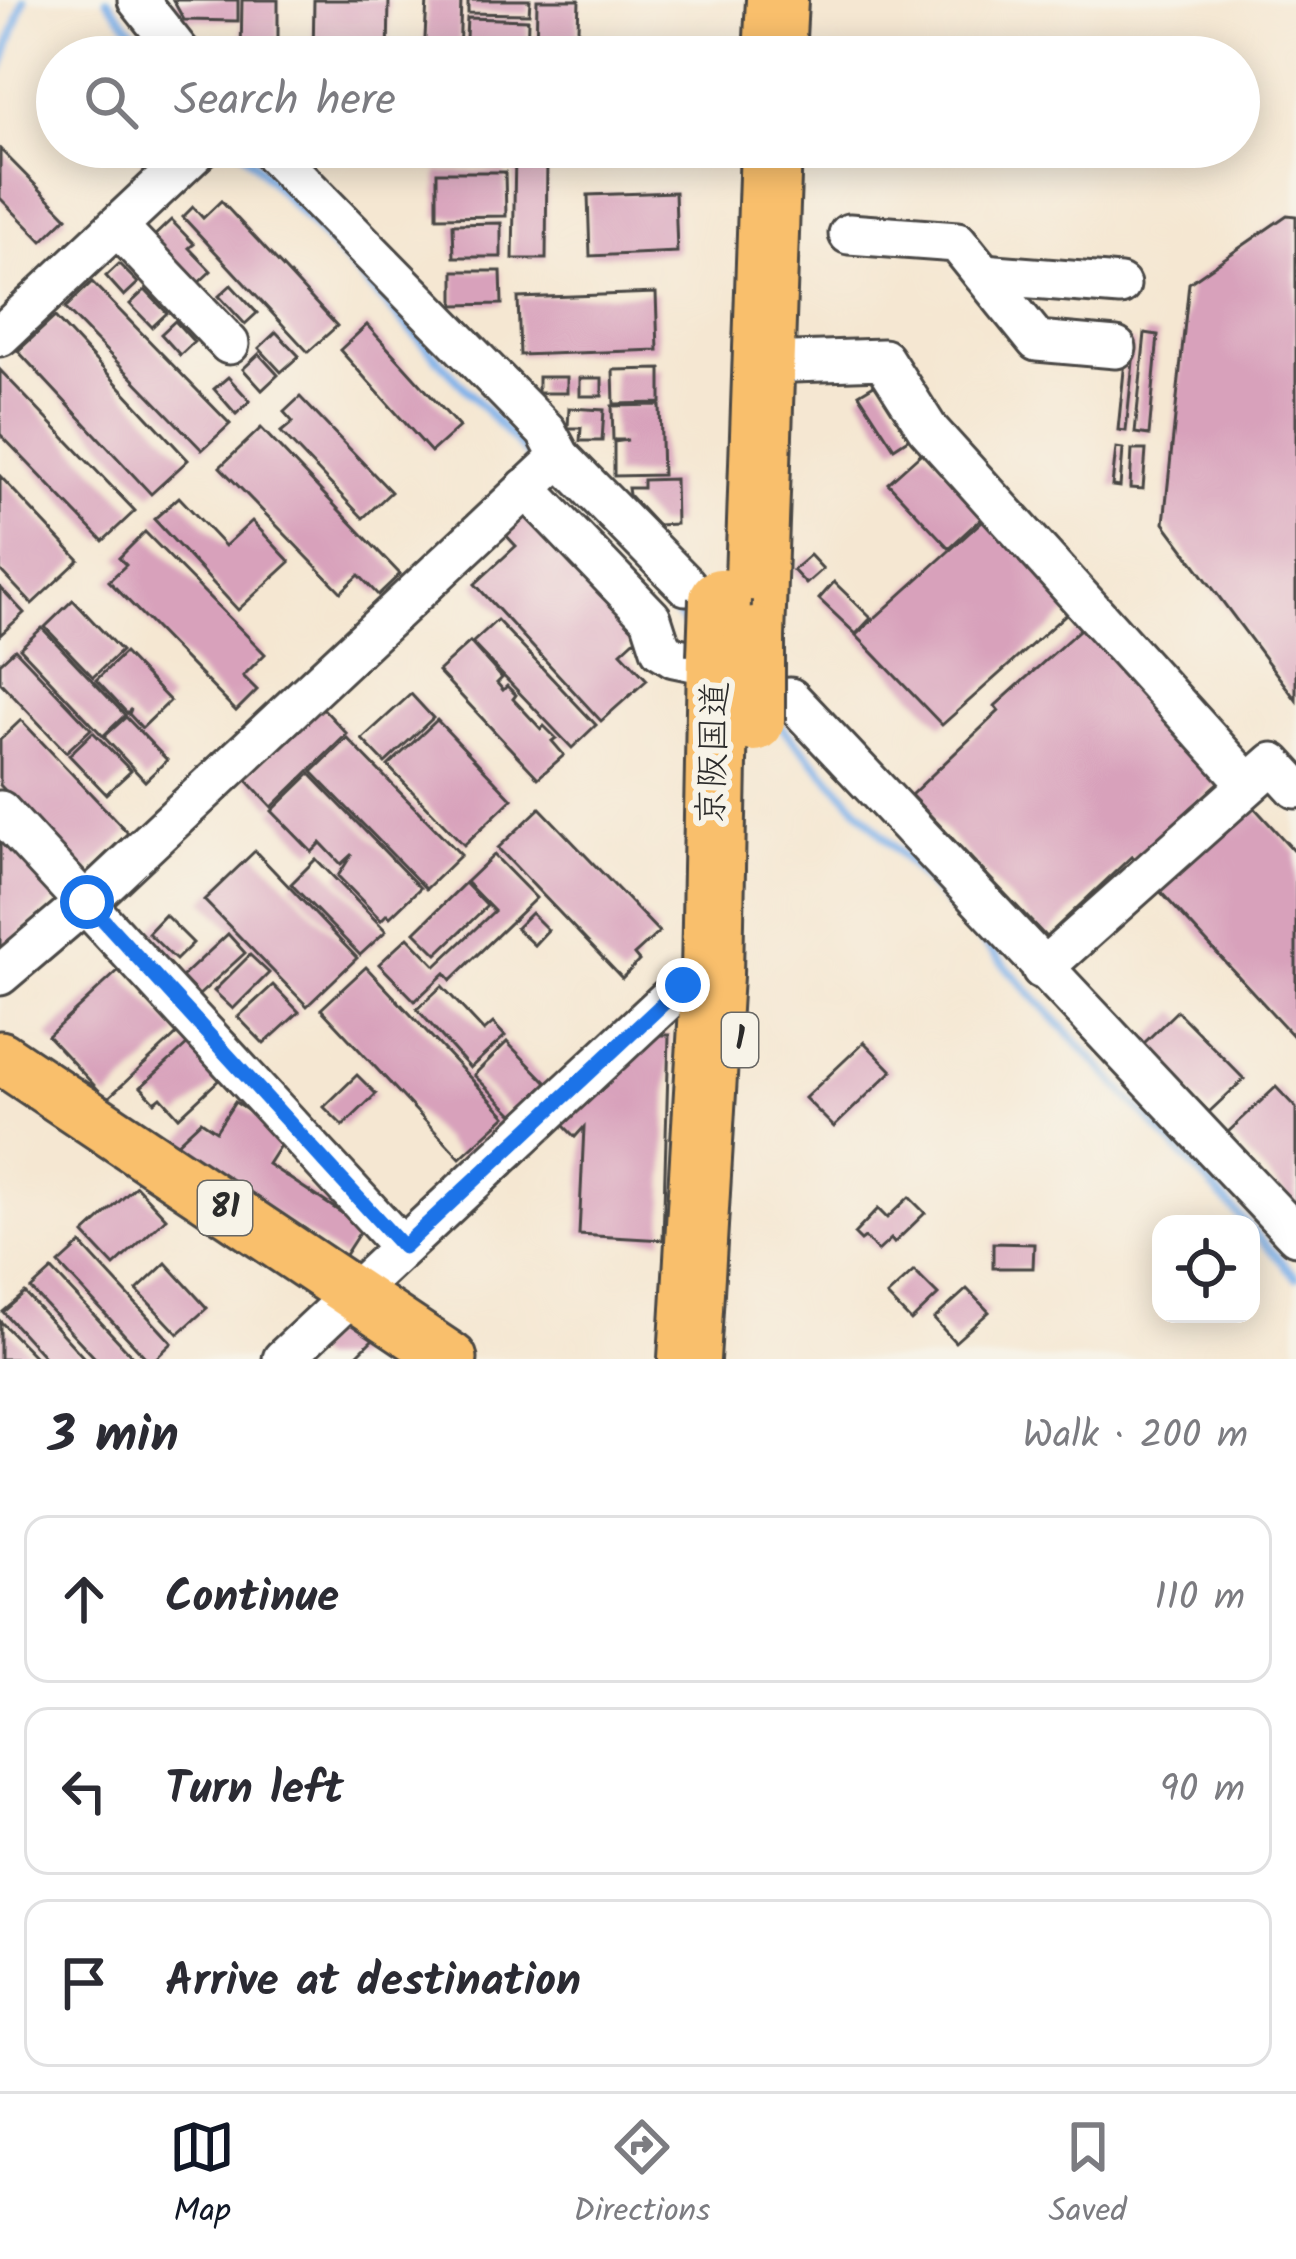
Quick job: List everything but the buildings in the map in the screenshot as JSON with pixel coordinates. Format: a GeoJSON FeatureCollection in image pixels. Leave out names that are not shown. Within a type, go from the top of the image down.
{"type":"FeatureCollection","features":[{"type":"Feature","properties":{"kind":"highway"},"geometry":{"type":"LineString","coordinates":[[737,36],[738,0]]}},
{"type":"Feature","properties":{"kind":"highway"},"geometry":{"type":"LineString","coordinates":[[775,36],[776,0]]}},
{"type":"Feature","properties":{"kind":"highway","name":"京阪国道"},"geometry":{"type":"LineString","coordinates":[[688,1359],[712,975],[735,168]]}},
{"type":"Feature","properties":{"kind":"highway","name":"京阪国道"},"geometry":{"type":"LineString","coordinates":[[727,1359],[772,709],[719,629],[763,363],[770,168]]}},
{"type":"Feature","properties":{"kind":"main road","name":"81"},"geometry":{"type":"LineString","coordinates":[[0,1057],[451,1359]]}},
{"type":"Feature","properties":{"kind":"street"},"geometry":{"type":"LineString","coordinates":[[138,0],[166,36]]}},
{"type":"Feature","properties":{"kind":"street"},"geometry":{"type":"LineString","coordinates":[[0,336],[178,168]]}},
{"type":"Feature","properties":{"kind":"street"},"geometry":{"type":"LineString","coordinates":[[288,168],[546,431],[560,457],[719,629],[674,657],[661,649],[651,618],[526,488]]}},
{"type":"Feature","properties":{"kind":"street"},"geometry":{"type":"LineString","coordinates":[[116,226],[229,344]]}},
{"type":"Feature","properties":{"kind":"street"},"geometry":{"type":"LineString","coordinates":[[849,233],[957,242],[1036,341],[1115,348]]}},
{"type":"Feature","properties":{"kind":"street"},"geometry":{"type":"LineString","coordinates":[[982,274],[1120,285]]}},
{"type":"Feature","properties":{"kind":"street"},"geometry":{"type":"LineString","coordinates":[[763,363],[883,359],[927,428],[1272,778],[1042,969]]}},
{"type":"Feature","properties":{"kind":"street"},"geometry":{"type":"LineString","coordinates":[[0,975],[87,902],[560,457]]}},
{"type":"Feature","properties":{"kind":"street"},"geometry":{"type":"LineString","coordinates":[[772,709],[1042,969],[1296,1235]]}},
{"type":"Feature","properties":{"kind":"street"},"geometry":{"type":"LineString","coordinates":[[0,811],[403,1247]]}},
{"type":"Feature","properties":{"kind":"street"},"geometry":{"type":"LineString","coordinates":[[283,1359],[683,985],[712,975]]}},
{"type":"Feature","properties":{"kind":"waterway"},"geometry":{"type":"LineString","coordinates":[[0,71],[24,0]]}},
{"type":"Feature","properties":{"kind":"waterway"},"geometry":{"type":"LineString","coordinates":[[107,0],[137,36]]}},
{"type":"Feature","properties":{"kind":"waterway"},"geometry":{"type":"LineString","coordinates":[[259,168],[537,465]]}},
{"type":"Feature","properties":{"kind":"waterway"},"geometry":{"type":"LineString","coordinates":[[551,480],[692,631]]}},
{"type":"Feature","properties":{"kind":"waterway"},"geometry":{"type":"LineString","coordinates":[[776,721],[1239,1215]]}},
{"type":"Feature","properties":{"kind":"waterway"},"geometry":{"type":"LineString","coordinates":[[1260,1239],[1296,1277]]}},
{"type":"Feature","properties":{"kind":"route"},"geometry":{"type":"LineString","coordinates":[[87,902],[403,1247],[683,985]]}}]}
